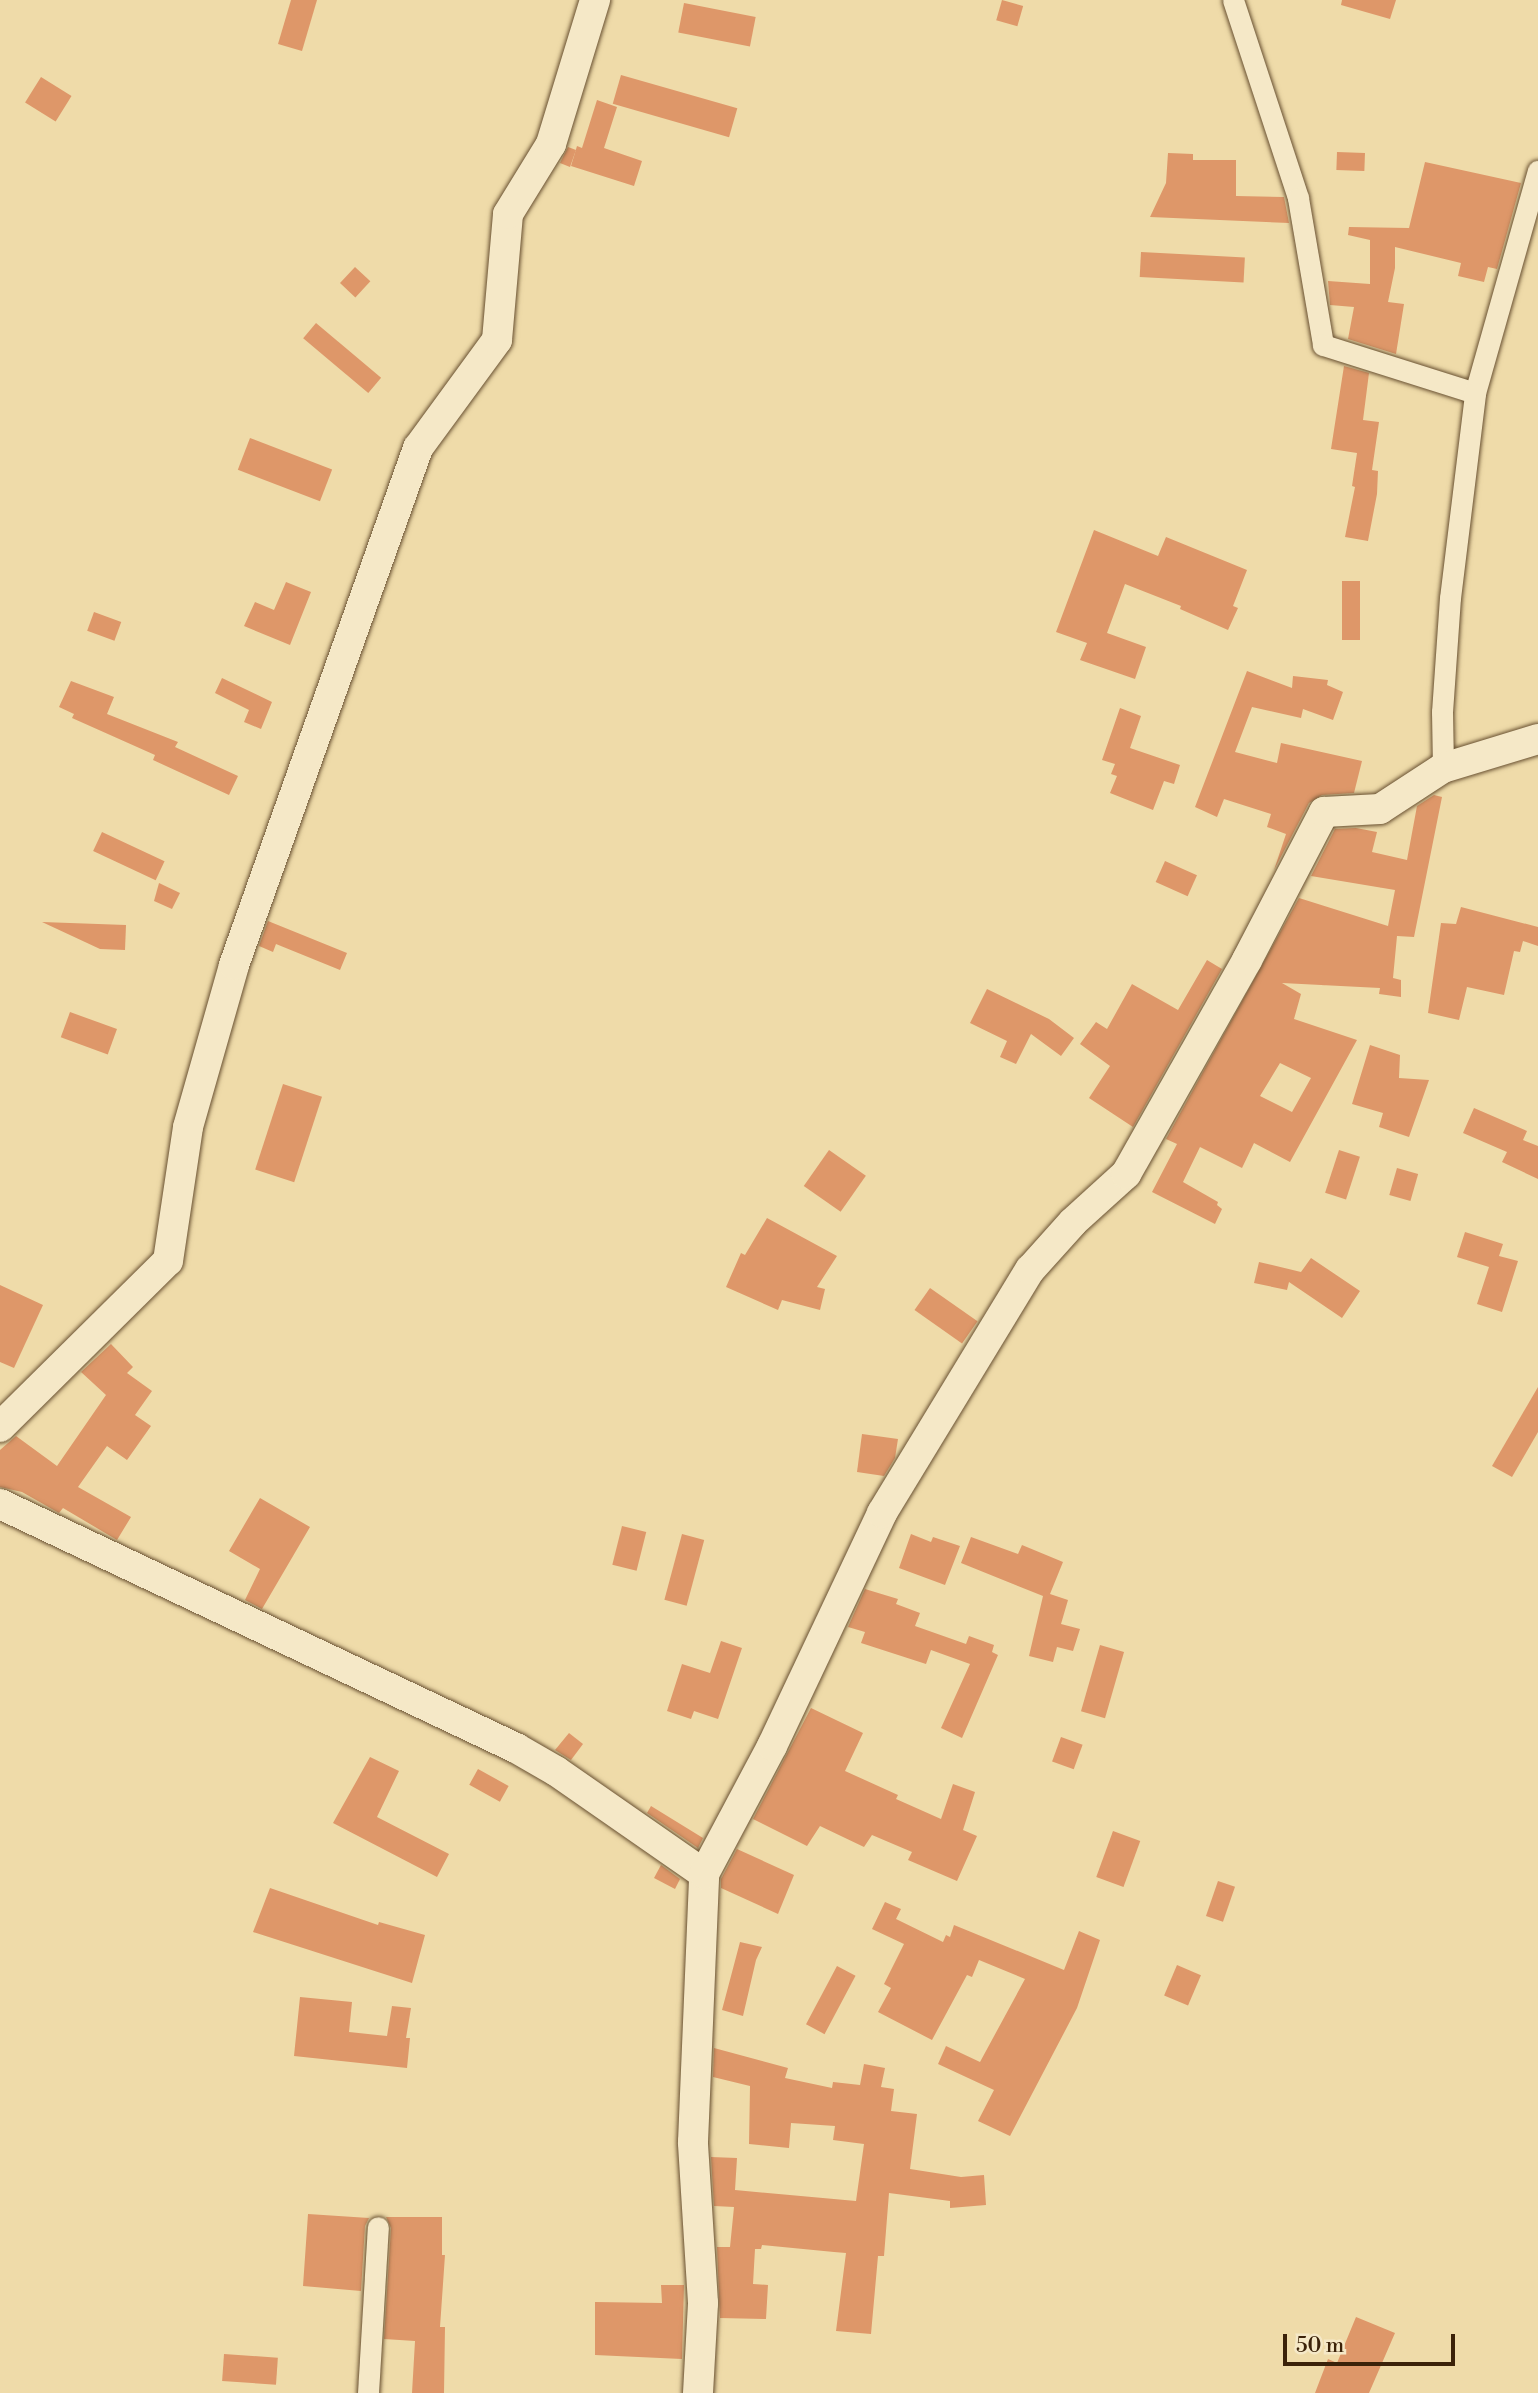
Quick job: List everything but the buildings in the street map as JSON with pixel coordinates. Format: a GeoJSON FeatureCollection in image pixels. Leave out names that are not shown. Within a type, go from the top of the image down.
{"type":"FeatureCollection","features":[{"type":"Feature","properties":{"kind":"street"},"geometry":{"type":"LineString","coordinates":[[0,1427],[168,1261],[188,1127],[234,965],[418,448],[497,340],[508,214],[551,144],[595,0]]}},
{"type":"Feature","properties":{"kind":"street"},"geometry":{"type":"LineString","coordinates":[[1233,0],[1298,198],[1323,345],[1475,393]]}},
{"type":"Feature","properties":{"kind":"street"},"geometry":{"type":"LineString","coordinates":[[1443,768],[1442,712],[1450,598],[1475,393],[1538,171]]}},
{"type":"Feature","properties":{"kind":"street"},"geometry":{"type":"LineString","coordinates":[[698,2393],[703,2303],[693,2142],[704,1874],[772,1746],[882,1513],[1030,1270],[1073,1222],[1126,1174],[1247,960],[1324,812],[1380,809],[1443,768],[1538,740]]}},
{"type":"Feature","properties":{"kind":"street"},"geometry":{"type":"LineString","coordinates":[[0,1504],[516,1748],[556,1771],[704,1874]]}},
{"type":"Feature","properties":{"kind":"street"},"geometry":{"type":"LineString","coordinates":[[368,2393],[378,2227]]}}]}
